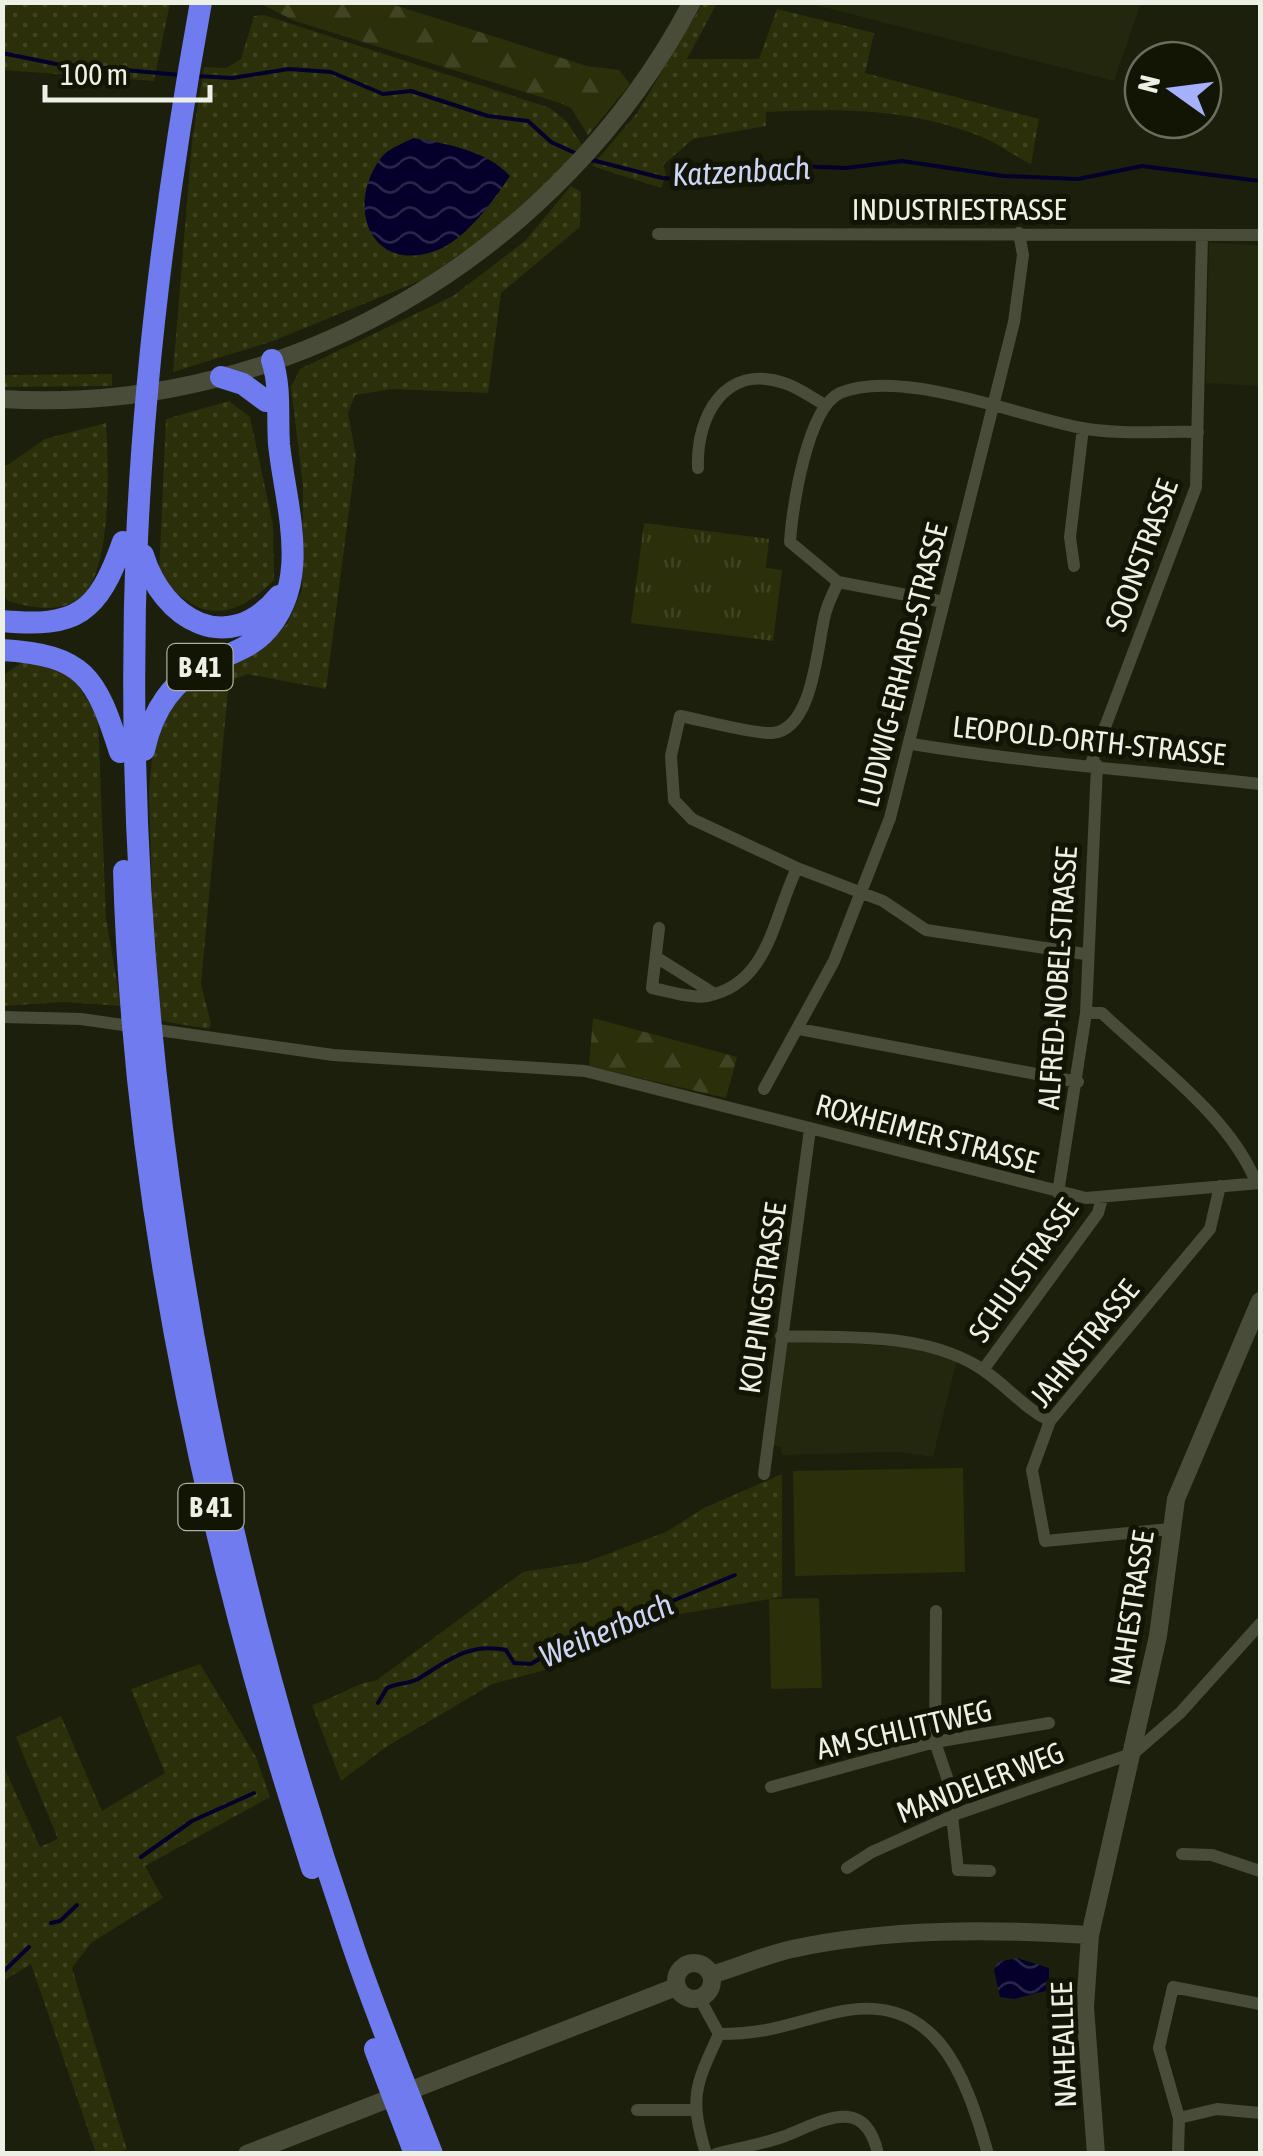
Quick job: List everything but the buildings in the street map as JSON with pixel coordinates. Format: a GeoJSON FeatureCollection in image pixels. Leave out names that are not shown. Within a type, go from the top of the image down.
{"type":"FeatureCollection","features":[{"type":"Feature","properties":{"kind":"highway","name":"B 41"},"geometry":{"type":"LineString","coordinates":[[186,2],[185,48],[143,362],[130,540],[120,752],[133,1012],[176,1339],[210,1502],[268,1726],[336,1941],[408,2114],[432,2154]]}},
{"type":"Feature","properties":{"kind":"highway","name":"B 41"},"geometry":{"type":"LineString","coordinates":[[185,48],[201,2]]}},
{"type":"Feature","properties":{"kind":"highway"},"geometry":{"type":"LineString","coordinates":[[268,362],[266,402],[279,442]]}},
{"type":"Feature","properties":{"kind":"highway"},"geometry":{"type":"LineString","coordinates":[[268,362],[292,570]]}},
{"type":"Feature","properties":{"kind":"highway"},"geometry":{"type":"LineString","coordinates":[[221,378],[244,384],[266,402]]}},
{"type":"Feature","properties":{"kind":"highway","name":"B 41"},"geometry":{"type":"LineString","coordinates":[[130,540],[160,596],[186,618],[206,624],[228,625],[260,614],[283,591],[292,570]]}},
{"type":"Feature","properties":{"kind":"highway","name":"B 41"},"geometry":{"type":"LineString","coordinates":[[2,621],[48,624],[84,611],[106,587],[130,540]]}},
{"type":"Feature","properties":{"kind":"highway","name":"B 41"},"geometry":{"type":"LineString","coordinates":[[130,540],[143,949],[158,1104],[190,1318],[222,1480],[299,1775],[392,2073]]}},
{"type":"Feature","properties":{"kind":"highway","name":"B 41"},"geometry":{"type":"LineString","coordinates":[[135,788],[147,736],[161,704],[192,672],[238,652],[266,632],[284,603],[292,570]]}},
{"type":"Feature","properties":{"kind":"highway","name":"B 41"},"geometry":{"type":"LineString","coordinates":[[9,653],[62,659],[88,677],[104,702],[120,752]]}},
{"type":"Feature","properties":{"kind":"highway","name":"B 41"},"geometry":{"type":"LineString","coordinates":[[408,2114],[415,2154]]}},
{"type":"Feature","properties":{"kind":"street"},"geometry":{"type":"LineString","coordinates":[[2,398],[73,400],[221,378],[320,343],[424,292],[491,245],[551,193],[611,127],[650,75],[692,2]]}},
{"type":"Feature","properties":{"kind":"street","name":"LUDWIG-ERHARD-STRASSE"},"geometry":{"type":"LineString","coordinates":[[764,1089],[799,1028],[863,893],[912,744],[1014,322],[1023,255],[1019,233]]}},
{"type":"Feature","properties":{"kind":"street","name":"INDUSTRIESTRASSE"},"geometry":{"type":"LineString","coordinates":[[658,234],[1260,235]]}},
{"type":"Feature","properties":{"kind":"street","name":"SOONSTRASSE"},"geometry":{"type":"LineString","coordinates":[[1094,765],[1196,487],[1202,235]]}},
{"type":"Feature","properties":{"kind":"street"},"geometry":{"type":"LineString","coordinates":[[698,468],[697,445],[710,408],[730,385],[754,378],[785,383],[825,405]]}},
{"type":"Feature","properties":{"kind":"street"},"geometry":{"type":"LineString","coordinates":[[944,602],[838,582],[790,542],[792,498],[825,405],[840,394],[866,388],[932,390],[1083,428],[1198,432]]}},
{"type":"Feature","properties":{"kind":"street"},"geometry":{"type":"LineString","coordinates":[[1074,566],[1070,537],[1083,428]]}},
{"type":"Feature","properties":{"kind":"street"},"geometry":{"type":"LineString","coordinates":[[838,582],[825,614],[820,652],[806,700],[790,726],[772,733],[680,716],[671,756],[674,800],[692,818],[797,868],[884,900],[926,930],[1085,954]]}},
{"type":"Feature","properties":{"kind":"street","name":"LEOPOLD-ORTH-STRASSE"},"geometry":{"type":"LineString","coordinates":[[912,744],[1013,760],[1260,784]]}},
{"type":"Feature","properties":{"kind":"street","name":"ALFRED-NOBEL-STRASSE"},"geometry":{"type":"LineString","coordinates":[[1058,1194],[1086,1013],[1094,765]]}},
{"type":"Feature","properties":{"kind":"street"},"geometry":{"type":"LineString","coordinates":[[659,928],[652,988],[706,997],[736,988],[758,968],[797,868]]}},
{"type":"Feature","properties":{"kind":"street"},"geometry":{"type":"LineString","coordinates":[[656,957],[713,993]]}},
{"type":"Feature","properties":{"kind":"street"},"geometry":{"type":"LineString","coordinates":[[1086,1013],[1102,1014],[1194,1101],[1236,1147],[1258,1183]]}},
{"type":"Feature","properties":{"kind":"street","name":"ROXHEIMER STRASSE"},"geometry":{"type":"LineString","coordinates":[[2,1017],[58,1017],[333,1055],[586,1071],[1058,1194],[1102,1198],[1258,1183]]}},
{"type":"Feature","properties":{"kind":"street"},"geometry":{"type":"LineString","coordinates":[[799,1028],[1078,1082]]}},
{"type":"Feature","properties":{"kind":"street","name":"KOLPINGSTRASSE"},"geometry":{"type":"LineString","coordinates":[[764,1474],[810,1129]]}},
{"type":"Feature","properties":{"kind":"street","name":"JAHNSTRASSE"},"geometry":{"type":"LineString","coordinates":[[1170,1529],[1044,1541],[1032,1470],[1050,1421],[1210,1229],[1220,1186]]}},
{"type":"Feature","properties":{"kind":"street","name":"SCHULSTRASSE"},"geometry":{"type":"LineString","coordinates":[[983,1370],[1098,1214],[1102,1198]]}},
{"type":"Feature","properties":{"kind":"street","name":"NAHESTRASSE"},"geometry":{"type":"LineString","coordinates":[[1090,1934],[1158,1636],[1176,1498],[1260,1301]]}},
{"type":"Feature","properties":{"kind":"street","name":"SCHULSTRASSE"},"geometry":{"type":"LineString","coordinates":[[780,1336],[870,1338],[939,1348],[983,1370],[1031,1412],[1050,1421]]}},
{"type":"Feature","properties":{"kind":"street"},"geometry":{"type":"LineString","coordinates":[[936,1611],[936,1742],[956,1815],[958,1870],[990,1871]]}},
{"type":"Feature","properties":{"kind":"street"},"geometry":{"type":"LineString","coordinates":[[1134,1753],[1180,1713],[1260,1624]]}},
{"type":"Feature","properties":{"kind":"street","name":"AM SCHLITTWEG"},"geometry":{"type":"LineString","coordinates":[[771,1787],[936,1742],[1049,1723]]}},
{"type":"Feature","properties":{"kind":"street","name":"MANDELER WEG"},"geometry":{"type":"LineString","coordinates":[[847,1868],[872,1852],[956,1815],[1134,1753]]}},
{"type":"Feature","properties":{"kind":"street"},"geometry":{"type":"LineString","coordinates":[[1182,1854],[1212,1855],[1260,1871]]}},
{"type":"Feature","properties":{"kind":"street"},"geometry":{"type":"LineString","coordinates":[[711,1976],[791,1950],[914,1934],[1007,1930],[1090,1934]]}},
{"type":"Feature","properties":{"kind":"street","name":"NAHEALLEE"},"geometry":{"type":"LineString","coordinates":[[1090,1934],[1085,2008],[1096,2154]]}},
{"type":"Feature","properties":{"kind":"street"},"geometry":{"type":"LineString","coordinates":[[688,1964],[700,1964],[711,1976],[709,1992],[700,1999],[683,1997],[676,1987],[676,1976],[688,1964]]}},
{"type":"Feature","properties":{"kind":"street"},"geometry":{"type":"LineString","coordinates":[[247,2154],[676,1987]]}},
{"type":"Feature","properties":{"kind":"street"},"geometry":{"type":"LineString","coordinates":[[1178,2154],[1179,2118],[1159,2048],[1173,1987],[1260,2004]]}},
{"type":"Feature","properties":{"kind":"street"},"geometry":{"type":"LineString","coordinates":[[700,1999],[720,2034]]}},
{"type":"Feature","properties":{"kind":"street"},"geometry":{"type":"LineString","coordinates":[[720,2034],[759,2035],[858,2008],[884,2010],[914,2020],[936,2037],[955,2062],[988,2154]]}},
{"type":"Feature","properties":{"kind":"street"},"geometry":{"type":"LineString","coordinates":[[706,2154],[693,2110],[704,2064],[720,2034]]}},
{"type":"Feature","properties":{"kind":"street"},"geometry":{"type":"LineString","coordinates":[[1179,2118],[1217,2109],[1260,2113]]}},
{"type":"Feature","properties":{"kind":"street"},"geometry":{"type":"LineString","coordinates":[[636,2110],[693,2110]]}},
{"type":"Feature","properties":{"kind":"street"},"geometry":{"type":"LineString","coordinates":[[716,2154],[785,2136],[830,2116],[849,2116],[865,2126],[878,2154]]}},
{"type":"Feature","properties":{"kind":"shaded area"},"geometry":{"type":"Polygon","coordinates":[[[1141,2],[1128,40],[1123,40],[1123,55],[1114,81],[807,3],[1141,2]]]}},
{"type":"Feature","properties":{"kind":"shaded area"},"geometry":{"type":"Polygon","coordinates":[[[1209,243],[1260,245],[1260,386],[1206,383],[1209,243]]]}},
{"type":"Feature","properties":{"kind":"shaded area"},"geometry":{"type":"Polygon","coordinates":[[[787,1343],[917,1348],[957,1359],[933,1457],[898,1452],[782,1455],[781,1447],[771,1445],[787,1343]]]}},
{"type":"Feature","properties":{"kind":"green space"},"geometry":{"type":"Polygon","coordinates":[[[2,3],[170,3],[154,81],[3,70],[2,3]]]}},
{"type":"Feature","properties":{"kind":"green space"},"geometry":{"type":"Polygon","coordinates":[[[259,3],[388,3],[587,66],[619,70],[630,84],[588,135],[571,108],[560,103],[295,21],[259,3]]]}},
{"type":"Feature","properties":{"kind":"green space"},"geometry":{"type":"Polygon","coordinates":[[[703,3],[717,3],[687,59],[759,59],[777,9],[874,33],[865,73],[1039,119],[1031,164],[982,137],[929,120],[876,112],[822,110],[766,112],[766,126],[693,139],[663,165],[666,175],[661,188],[592,166],[637,113],[703,3]]]}},
{"type":"Feature","properties":{"kind":"green space"},"geometry":{"type":"Polygon","coordinates":[[[264,15],[550,108],[567,122],[582,145],[523,210],[422,280],[273,341],[173,372],[192,142],[204,67],[226,68],[241,59],[254,16],[264,15]]]}},
{"type":"Feature","properties":{"kind":"green space"},"geometry":{"type":"Polygon","coordinates":[[[571,186],[581,192],[580,227],[501,293],[488,393],[392,389],[355,395],[348,413],[356,456],[326,689],[247,674],[235,679],[228,690],[201,984],[211,1024],[209,1029],[156,1020],[149,791],[154,738],[185,685],[255,651],[287,624],[302,590],[303,486],[291,387],[300,369],[453,296],[525,241],[571,186]]]}},
{"type":"Feature","properties":{"kind":"green space"},"geometry":{"type":"Polygon","coordinates":[[[112,374],[112,386],[3,387],[3,375],[112,374]]]}},
{"type":"Feature","properties":{"kind":"green space"},"geometry":{"type":"Polygon","coordinates":[[[229,401],[250,417],[273,525],[274,580],[243,604],[215,611],[187,601],[159,573],[166,419],[229,401]]]}},
{"type":"Feature","properties":{"kind":"green space"},"geometry":{"type":"Polygon","coordinates":[[[106,423],[104,540],[92,583],[74,602],[56,607],[8,601],[3,594],[2,469],[45,439],[106,423]]]}},
{"type":"Feature","properties":{"kind":"green space"},"geometry":{"type":"Polygon","coordinates":[[[644,523],[769,539],[766,568],[782,570],[773,641],[631,623],[644,523]]]}},
{"type":"Feature","properties":{"kind":"green space"},"geometry":{"type":"Polygon","coordinates":[[[24,661],[69,671],[98,717],[106,918],[121,1006],[64,1002],[3,1006],[2,676],[24,661]]]}},
{"type":"Feature","properties":{"kind":"green space"},"geometry":{"type":"Polygon","coordinates":[[[593,1018],[737,1057],[726,1098],[589,1066],[593,1018]]]}},
{"type":"Feature","properties":{"kind":"green space"},"geometry":{"type":"Polygon","coordinates":[[[963,1468],[965,1572],[795,1576],[793,1471],[963,1468]]]}},
{"type":"Feature","properties":{"kind":"green space"},"geometry":{"type":"Polygon","coordinates":[[[782,1474],[782,1597],[680,1614],[615,1638],[557,1667],[492,1684],[386,1747],[341,1781],[312,1705],[377,1680],[523,1572],[586,1562],[666,1532],[704,1508],[782,1474]]]}},
{"type":"Feature","properties":{"kind":"green space"},"geometry":{"type":"Polygon","coordinates":[[[819,1598],[822,1688],[771,1689],[769,1599],[819,1598]]]}},
{"type":"Feature","properties":{"kind":"green space"},"geometry":{"type":"Polygon","coordinates":[[[200,1664],[256,1757],[270,1797],[145,1866],[163,1898],[91,1943],[72,1968],[127,2150],[96,2153],[31,1964],[3,1981],[3,1765],[40,1847],[58,1839],[16,1737],[61,1716],[102,1811],[165,1773],[131,1689],[200,1664]]]}},
{"type":"Feature","properties":{"kind":"water"},"geometry":{"type":"Polygon","coordinates":[[[413,138],[478,154],[510,176],[457,238],[435,251],[413,256],[394,253],[380,244],[370,231],[365,196],[370,176],[381,158],[413,138]]]}},
{"type":"Feature","properties":{"kind":"water"},"geometry":{"type":"Polygon","coordinates":[[[1017,1958],[1049,1968],[1049,1990],[1014,1999],[1000,1997],[994,1970],[998,1962],[1017,1958]]]}},
{"type":"Feature","properties":{"kind":"waterway","name":"Katzenbach"},"geometry":{"type":"LineString","coordinates":[[2,53],[56,64],[181,75]]}},
{"type":"Feature","properties":{"kind":"waterway","name":"Katzenbach"},"geometry":{"type":"LineString","coordinates":[[196,76],[232,78],[289,69],[331,72],[383,94],[411,91],[488,116],[528,121],[551,142],[575,153]]}},
{"type":"Feature","properties":{"kind":"waterway","name":"Katzenbach"},"geometry":{"type":"LineString","coordinates":[[588,159],[662,178],[694,180],[761,170],[778,173],[799,166],[846,168],[902,161],[1003,176],[1078,179],[1142,166],[1260,181]]}},
{"type":"Feature","properties":{"kind":"waterway","name":"Weiherbach"},"geometry":{"type":"LineString","coordinates":[[378,1703],[387,1688],[414,1681],[470,1651],[506,1650],[514,1663],[531,1664],[552,1651],[735,1575]]}},
{"type":"Feature","properties":{"kind":"waterway","name":"Weiherbach"},"geometry":{"type":"LineString","coordinates":[[141,1857],[192,1821],[254,1793]]}},
{"type":"Feature","properties":{"kind":"waterway","name":"Weiherbach"},"geometry":{"type":"LineString","coordinates":[[51,1923],[60,1921],[77,1905]]}},
{"type":"Feature","properties":{"kind":"waterway","name":"Weiherbach"},"geometry":{"type":"LineString","coordinates":[[2,1973],[29,1947]]}}]}
